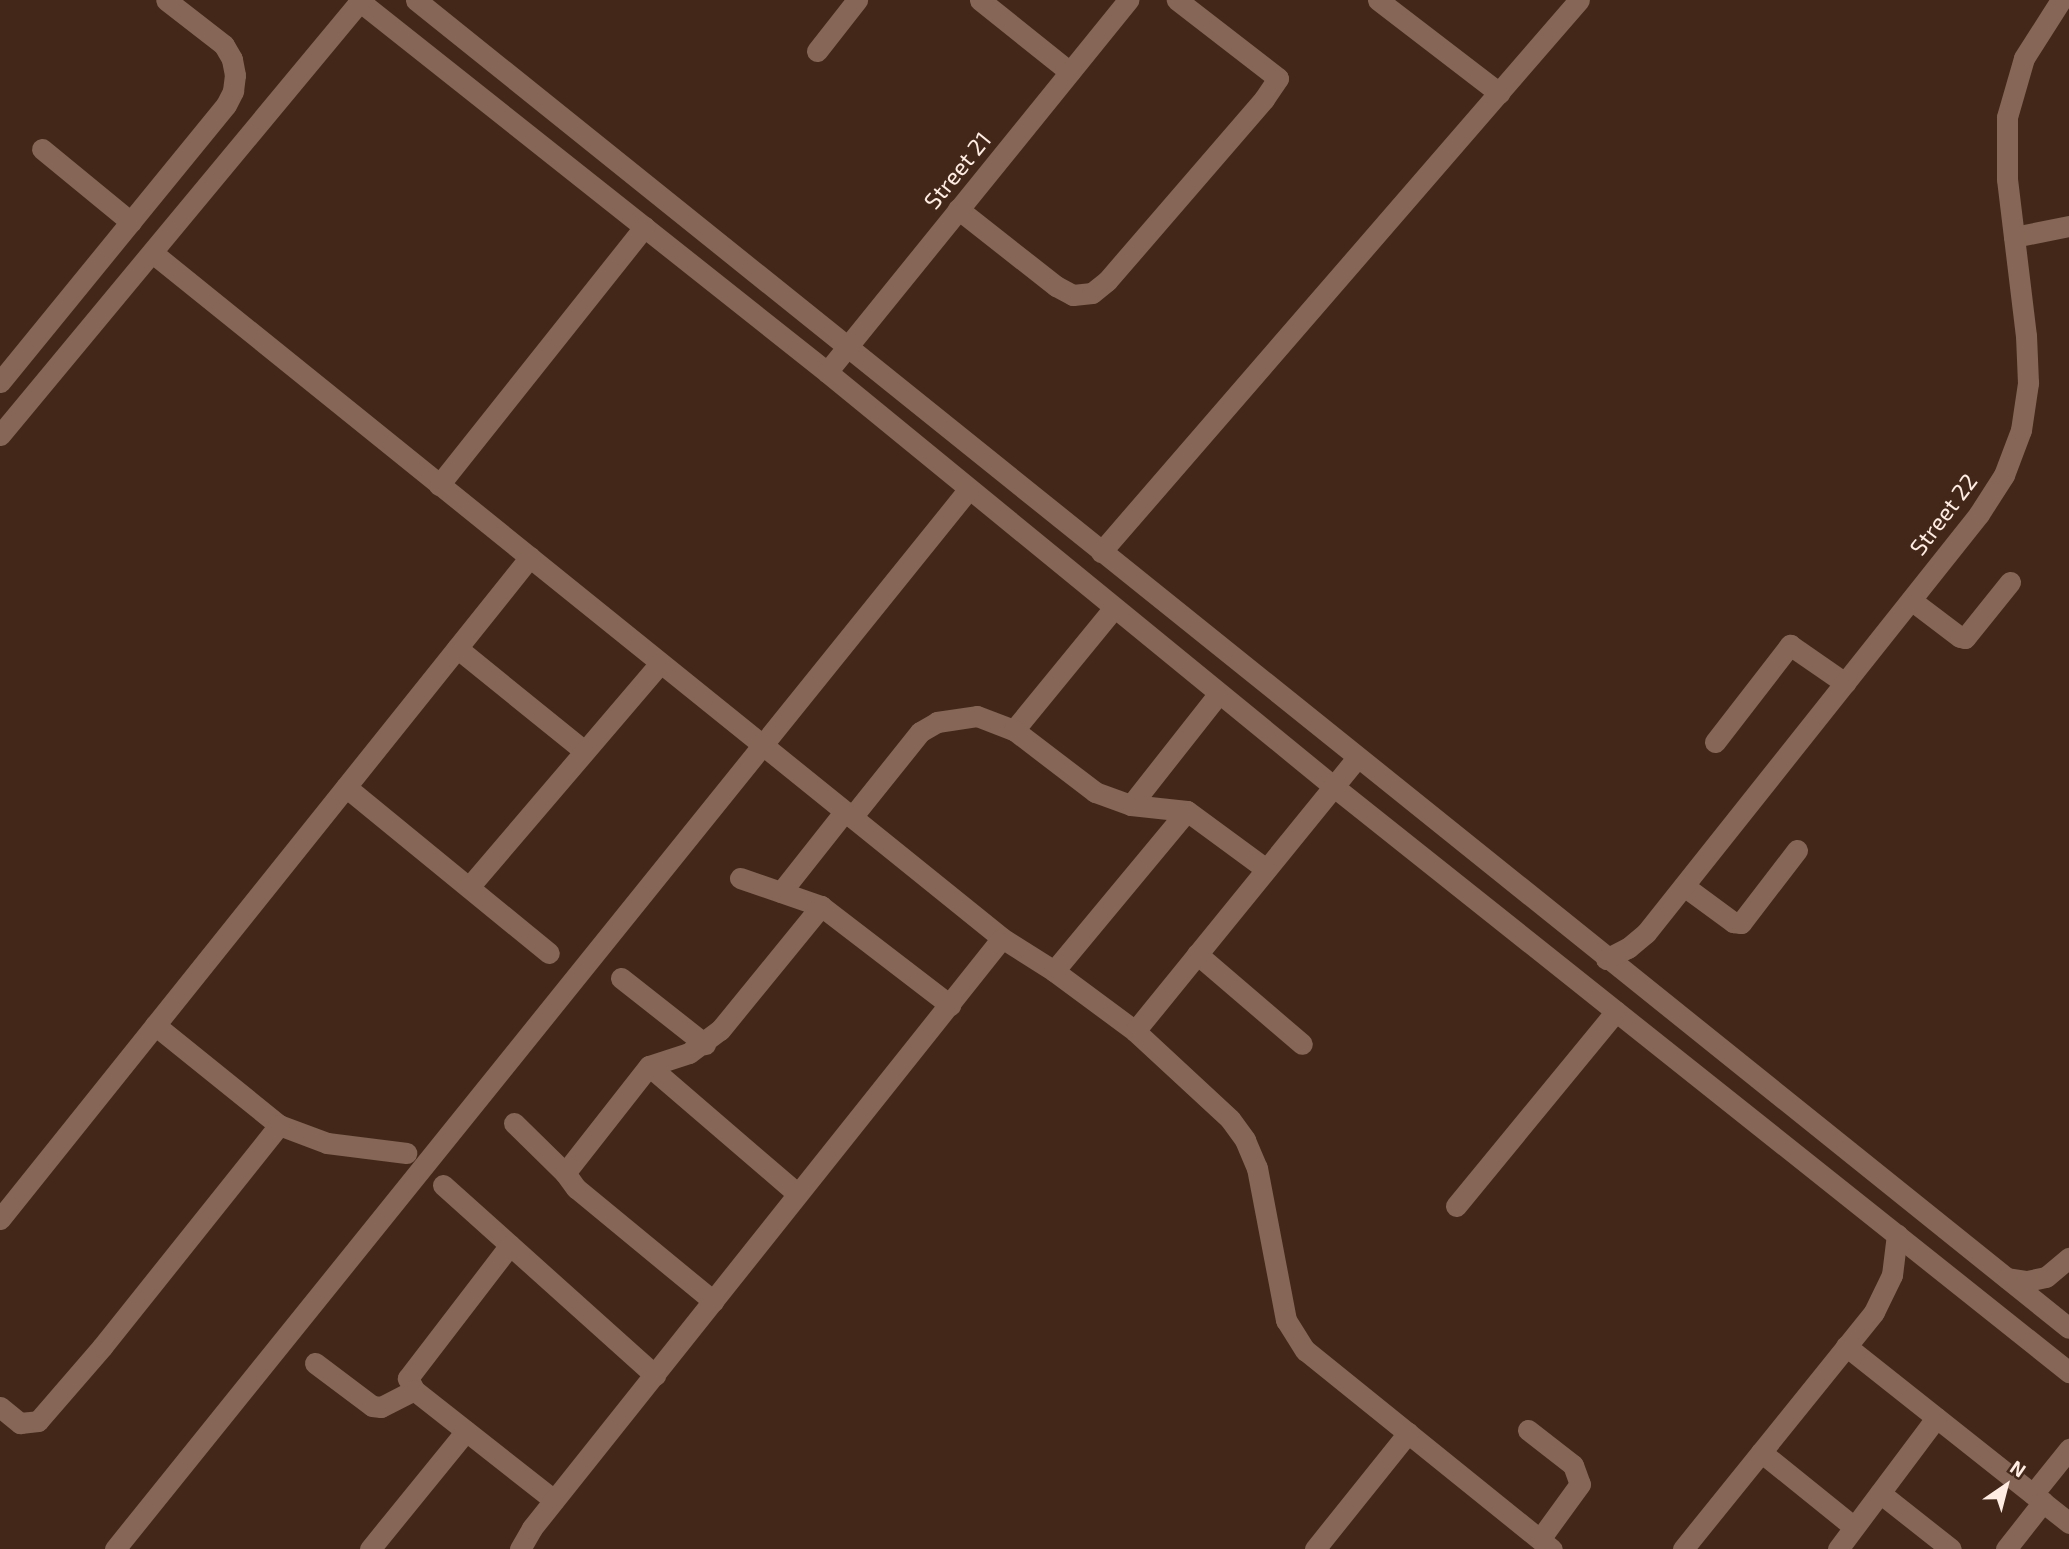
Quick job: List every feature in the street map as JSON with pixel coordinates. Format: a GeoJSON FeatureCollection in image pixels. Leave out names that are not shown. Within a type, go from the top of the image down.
{"type":"FeatureCollection","features":[{"type":"Feature","properties":{"kind":"street"},"geometry":{"type":"LineString","coordinates":[[0,382],[226,106],[233,91],[235,75],[232,59],[224,45],[166,0]]}},
{"type":"Feature","properties":{"kind":"street"},"geometry":{"type":"LineString","coordinates":[[416,0],[1606,959],[2069,1328]]}},
{"type":"Feature","properties":{"kind":"street"},"geometry":{"type":"LineString","coordinates":[[817,51],[858,0]]}},
{"type":"Feature","properties":{"kind":"street"},"geometry":{"type":"LineString","coordinates":[[980,0],[1070,72]]}},
{"type":"Feature","properties":{"kind":"street","name":"Street 21"},"geometry":{"type":"LineString","coordinates":[[827,372],[1128,0]]}},
{"type":"Feature","properties":{"kind":"street"},"geometry":{"type":"LineString","coordinates":[[958,209],[1056,286],[1073,295],[1092,293],[1107,281],[1264,99],[1278,78],[1177,0]]}},
{"type":"Feature","properties":{"kind":"street"},"geometry":{"type":"LineString","coordinates":[[1378,0],[1499,93]]}},
{"type":"Feature","properties":{"kind":"street"},"geometry":{"type":"LineString","coordinates":[[1101,552],[1579,0]]}},
{"type":"Feature","properties":{"kind":"street","name":"Street 22"},"geometry":{"type":"LineString","coordinates":[[1606,959],[1628,948],[1646,933],[1911,600],[1992,495],[2004,475],[2021,430],[2028,383],[2007,179],[2007,117],[2024,58],[2061,0]]}},
{"type":"Feature","properties":{"kind":"street"},"geometry":{"type":"LineString","coordinates":[[0,435],[153,254],[360,1],[827,372],[1333,786],[2069,1372]]}},
{"type":"Feature","properties":{"kind":"street"},"geometry":{"type":"LineString","coordinates":[[42,149],[131,222]]}},
{"type":"Feature","properties":{"kind":"street"},"geometry":{"type":"LineString","coordinates":[[2014,237],[2069,226]]}},
{"type":"Feature","properties":{"kind":"street"},"geometry":{"type":"LineString","coordinates":[[439,485],[644,227]]}},
{"type":"Feature","properties":{"kind":"street"},"geometry":{"type":"LineString","coordinates":[[153,254],[1002,939],[1054,971],[1135,1031],[1230,1119],[1245,1140],[1257,1168],[1283,1302],[1294,1336],[1305,1350],[1546,1544],[1580,1484],[1573,1465],[1528,1430]]}},
{"type":"Feature","properties":{"kind":"street"},"geometry":{"type":"LineString","coordinates":[[115,1549],[968,490]]}},
{"type":"Feature","properties":{"kind":"street"},"geometry":{"type":"LineString","coordinates":[[2,1211],[155,1025],[530,557]]}},
{"type":"Feature","properties":{"kind":"street"},"geometry":{"type":"LineString","coordinates":[[1911,600],[1965,638],[2010,582]]}},
{"type":"Feature","properties":{"kind":"street"},"geometry":{"type":"LineString","coordinates":[[1014,730],[1114,608]]}},
{"type":"Feature","properties":{"kind":"street"},"geometry":{"type":"LineString","coordinates":[[1715,742],[1790,645],[1845,683]]}},
{"type":"Feature","properties":{"kind":"street"},"geometry":{"type":"LineString","coordinates":[[457,648],[584,751]]}},
{"type":"Feature","properties":{"kind":"street"},"geometry":{"type":"LineString","coordinates":[[469,887],[660,663]]}},
{"type":"Feature","properties":{"kind":"street"},"geometry":{"type":"LineString","coordinates":[[1131,805],[1219,694]]}},
{"type":"Feature","properties":{"kind":"street"},"geometry":{"type":"LineString","coordinates":[[781,892],[920,732],[937,722],[977,716],[1014,730],[1095,792],[1131,805],[1187,811],[1266,869]]}},
{"type":"Feature","properties":{"kind":"street"},"geometry":{"type":"LineString","coordinates":[[1135,1031],[1357,758]]}},
{"type":"Feature","properties":{"kind":"street"},"geometry":{"type":"LineString","coordinates":[[346,787],[549,953]]}},
{"type":"Feature","properties":{"kind":"street"},"geometry":{"type":"LineString","coordinates":[[1054,971],[1187,811]]}},
{"type":"Feature","properties":{"kind":"street"},"geometry":{"type":"LineString","coordinates":[[1684,886],[1733,922],[1741,923],[1797,849]]}},
{"type":"Feature","properties":{"kind":"street"},"geometry":{"type":"LineString","coordinates":[[740,878],[821,906],[950,1004]]}},
{"type":"Feature","properties":{"kind":"street"},"geometry":{"type":"LineString","coordinates":[[565,1173],[649,1066],[689,1053],[705,1044],[720,1030],[821,906]]}},
{"type":"Feature","properties":{"kind":"street"},"geometry":{"type":"LineString","coordinates":[[520,1549],[554,1500],[1002,939]]}},
{"type":"Feature","properties":{"kind":"street"},"geometry":{"type":"LineString","coordinates":[[1197,954],[1302,1044]]}},
{"type":"Feature","properties":{"kind":"street"},"geometry":{"type":"LineString","coordinates":[[621,978],[705,1044]]}},
{"type":"Feature","properties":{"kind":"street"},"geometry":{"type":"LineString","coordinates":[[1457,1206],[1616,1011]]}},
{"type":"Feature","properties":{"kind":"street"},"geometry":{"type":"LineString","coordinates":[[155,1025],[279,1125],[327,1143],[406,1153]]}},
{"type":"Feature","properties":{"kind":"street"},"geometry":{"type":"LineString","coordinates":[[1704,1080],[1725,1054]]}},
{"type":"Feature","properties":{"kind":"street"},"geometry":{"type":"LineString","coordinates":[[649,1066],[798,1194]]}},
{"type":"Feature","properties":{"kind":"street"},"geometry":{"type":"LineString","coordinates":[[514,1123],[565,1173],[576,1188],[713,1301]]}},
{"type":"Feature","properties":{"kind":"street"},"geometry":{"type":"LineString","coordinates":[[0,1407],[20,1423],[38,1420],[102,1347],[279,1125]]}},
{"type":"Feature","properties":{"kind":"street"},"geometry":{"type":"LineString","coordinates":[[443,1185],[654,1375]]}},
{"type":"Feature","properties":{"kind":"street"},"geometry":{"type":"LineString","coordinates":[[1683,1549],[1846,1346],[1884,1294],[1894,1265],[1898,1234]]}},
{"type":"Feature","properties":{"kind":"street"},"geometry":{"type":"LineString","coordinates":[[510,1245],[410,1371],[408,1378],[414,1390],[554,1500]]}},
{"type":"Feature","properties":{"kind":"street"},"geometry":{"type":"LineString","coordinates":[[2007,1278],[2027,1281],[2046,1277],[2069,1258]]}},
{"type":"Feature","properties":{"kind":"street"},"geometry":{"type":"LineString","coordinates":[[1846,1346],[2069,1523]]}},
{"type":"Feature","properties":{"kind":"street"},"geometry":{"type":"LineString","coordinates":[[315,1363],[372,1406],[381,1407],[414,1390]]}},
{"type":"Feature","properties":{"kind":"street"},"geometry":{"type":"LineString","coordinates":[[1838,1549],[1936,1418]]}},
{"type":"Feature","properties":{"kind":"street"},"geometry":{"type":"LineString","coordinates":[[370,1549],[466,1431]]}},
{"type":"Feature","properties":{"kind":"street"},"geometry":{"type":"LineString","coordinates":[[1315,1549],[1408,1433]]}},
{"type":"Feature","properties":{"kind":"street"},"geometry":{"type":"LineString","coordinates":[[2006,1549],[2069,1450]]}},
{"type":"Feature","properties":{"kind":"street"},"geometry":{"type":"LineString","coordinates":[[1761,1452],[1854,1527]]}},
{"type":"Feature","properties":{"kind":"street"},"geometry":{"type":"LineString","coordinates":[[1880,1493],[1951,1549]]}}]}
